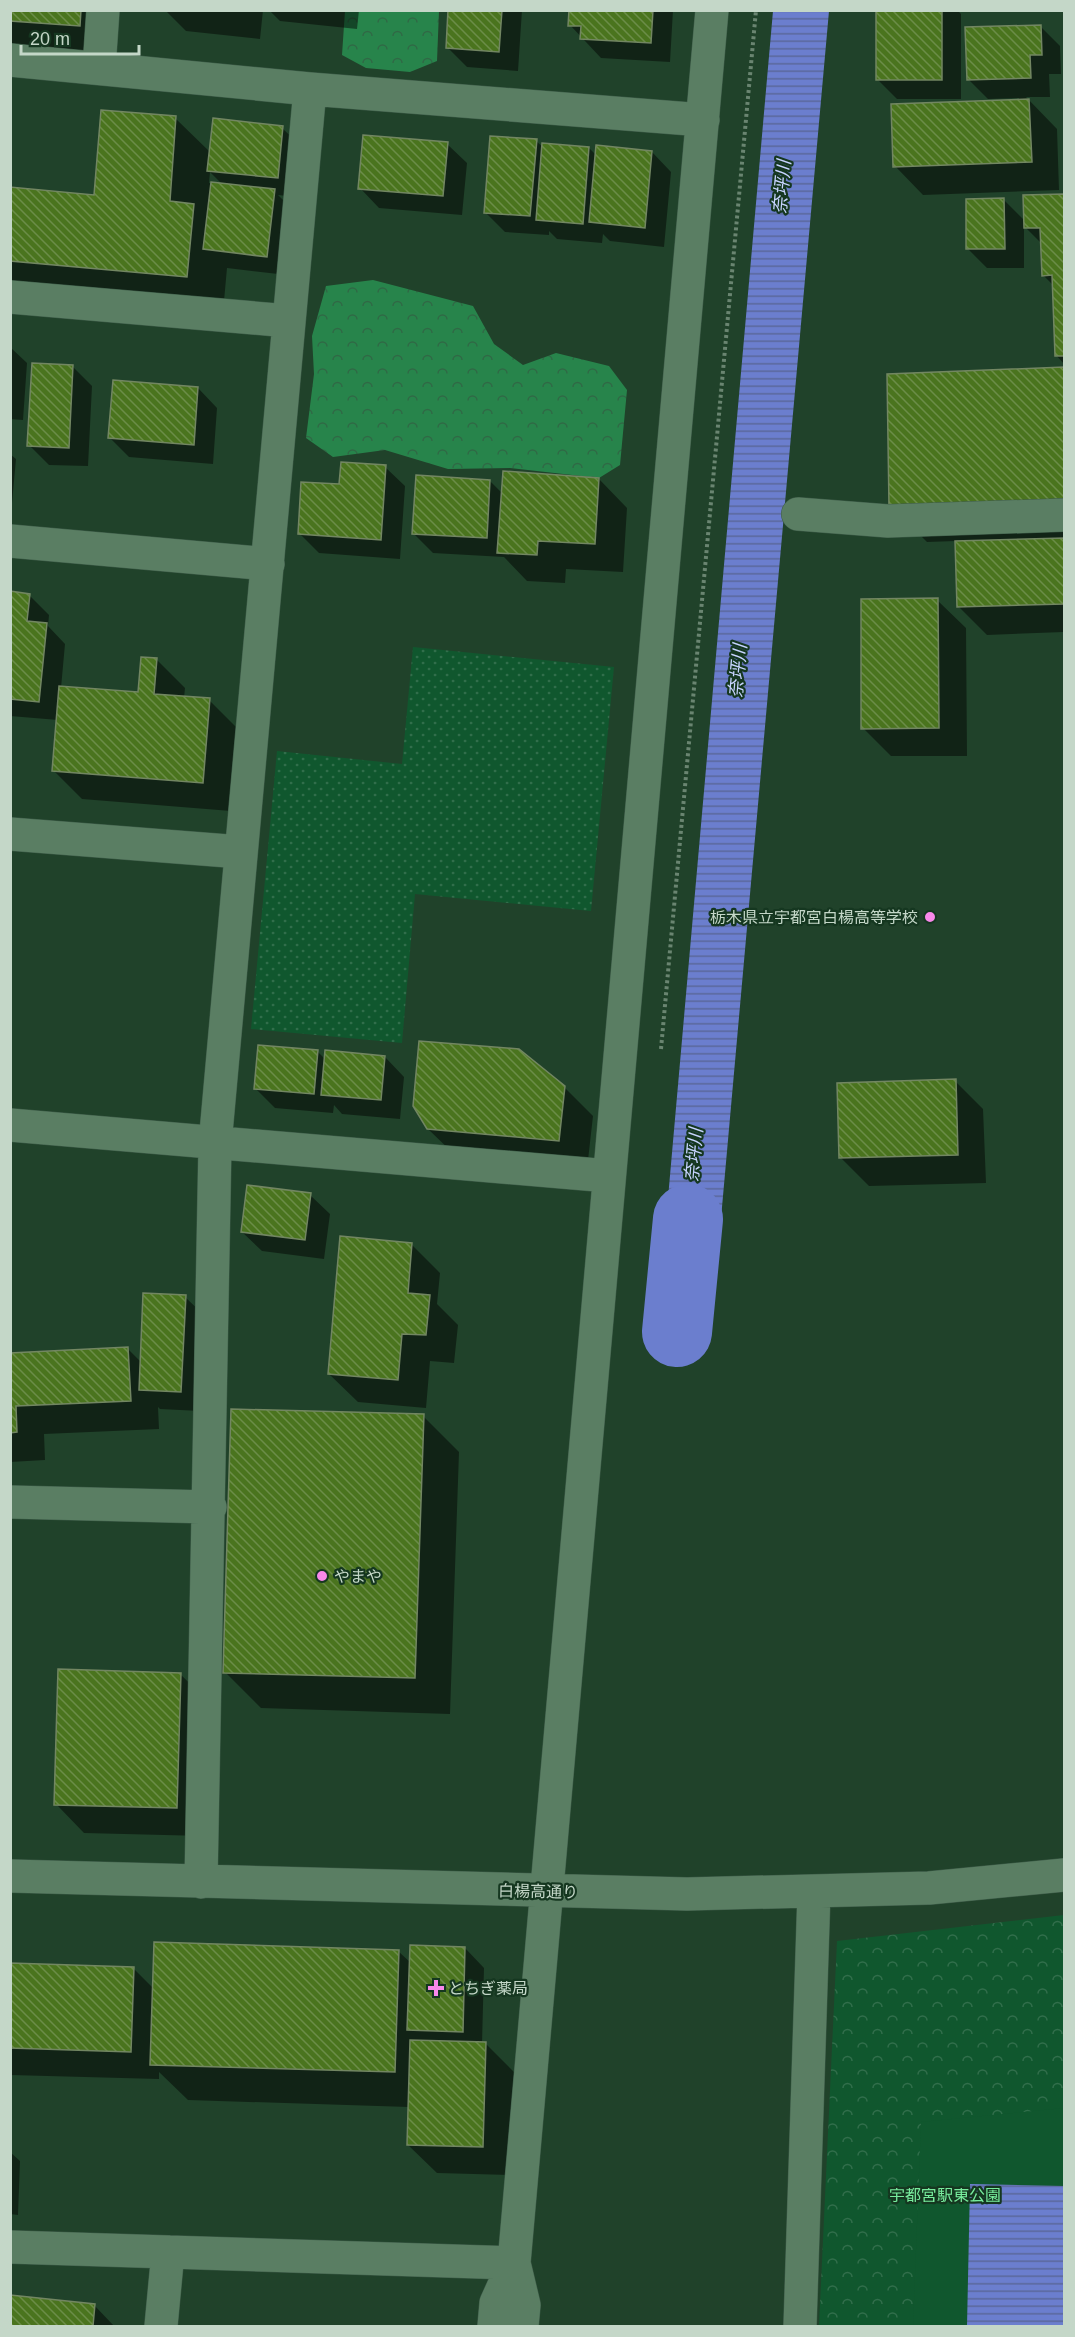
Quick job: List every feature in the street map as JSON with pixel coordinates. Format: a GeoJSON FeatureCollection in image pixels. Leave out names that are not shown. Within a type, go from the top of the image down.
{"type":"FeatureCollection","features":[{"type":"Feature","properties":{"kind":"street"},"geometry":{"type":"LineString","coordinates":[[99,68],[103,10]]}},
{"type":"Feature","properties":{"kind":"street"},"geometry":{"type":"LineString","coordinates":[[522,2326],[524,2305],[514,2263],[712,10]]}},
{"type":"Feature","properties":{"kind":"street"},"geometry":{"type":"LineString","coordinates":[[10,60],[310,89],[703,120]]}},
{"type":"Feature","properties":{"kind":"street"},"geometry":{"type":"LineString","coordinates":[[201,1882],[210,1507],[215,1144],[310,89]]}},
{"type":"Feature","properties":{"kind":"street"},"geometry":{"type":"LineString","coordinates":[[10,297],[289,321]]}},
{"type":"Feature","properties":{"kind":"street"},"geometry":{"type":"LineString","coordinates":[[798,514],[888,521],[1065,515]]}},
{"type":"Feature","properties":{"kind":"street"},"geometry":{"type":"LineString","coordinates":[[10,541],[268,564]]}},
{"type":"Feature","properties":{"kind":"street"},"geometry":{"type":"LineString","coordinates":[[10,834],[241,852]]}},
{"type":"Feature","properties":{"kind":"street"},"geometry":{"type":"LineString","coordinates":[[10,1125],[609,1176]]}},
{"type":"Feature","properties":{"kind":"street"},"geometry":{"type":"LineString","coordinates":[[10,1502],[210,1507]]}},
{"type":"Feature","properties":{"kind":"street","name":"白楊高通り"},"geometry":{"type":"LineString","coordinates":[[10,1876],[687,1894],[929,1888],[1065,1875]]}},
{"type":"Feature","properties":{"kind":"street"},"geometry":{"type":"LineString","coordinates":[[800,2326],[814,1892]]}},
{"type":"Feature","properties":{"kind":"street"},"geometry":{"type":"LineString","coordinates":[[10,2247],[514,2263]]}},
{"type":"Feature","properties":{"kind":"street"},"geometry":{"type":"LineString","coordinates":[[161,2326],[168,2252]]}},
{"type":"Feature","properties":{"kind":"street"},"geometry":{"type":"LineString","coordinates":[[494,2326],[496,2303],[514,2263]]}},
{"type":"Feature","properties":{"kind":"path"},"geometry":{"type":"LineString","coordinates":[[660,1057],[756,10]]}},
{"type":"Feature","properties":{"kind":"green space"},"geometry":{"type":"Polygon","coordinates":[[[345,11],[439,11],[437,61],[410,72],[366,68],[342,55],[345,11]]]}},
{"type":"Feature","properties":{"kind":"green space"},"geometry":{"type":"Polygon","coordinates":[[[373,280],[473,306],[494,344],[523,365],[556,353],[609,366],[627,390],[620,465],[599,478],[510,468],[448,469],[385,450],[333,457],[306,438],[314,374],[312,336],[326,286],[373,280]]]}},
{"type":"Feature","properties":{"kind":"green space"},"geometry":{"type":"Polygon","coordinates":[[[413,647],[614,667],[591,911],[415,894],[402,1043],[251,1029],[277,751],[402,764],[413,647]]]}},
{"type":"Feature","properties":{"kind":"green space","name":"宇都宮駅東公園"},"geometry":{"type":"Polygon","coordinates":[[[1064,1915],[1064,2326],[819,2326],[837,1941],[1064,1915]]]}},
{"type":"Feature","properties":{"kind":"green space"},"geometry":{"type":"Polygon","coordinates":[[[1064,2108],[1064,2326],[913,2326],[921,2122],[1064,2108]]]}},
{"type":"Feature","properties":{"kind":"water"},"geometry":{"type":"Polygon","coordinates":[[[773,11],[829,11],[717,1263],[700,1320],[662,1315],[665,1232],[773,11]]]}},
{"type":"Feature","properties":{"kind":"water"},"geometry":{"type":"Polygon","coordinates":[[[970,2184],[1064,2186],[1064,2326],[967,2326],[970,2184]]]}},
{"type":"Feature","properties":{"kind":"building"},"geometry":{"type":"Polygon","coordinates":[[[10,10],[81,10],[80,26],[10,21],[10,10]]]}},
{"type":"Feature","properties":{"kind":"building"},"geometry":{"type":"Polygon","coordinates":[[[448,10],[502,10],[499,52],[446,48],[448,10]]]}},
{"type":"Feature","properties":{"kind":"building"},"geometry":{"type":"Polygon","coordinates":[[[569,10],[653,10],[651,43],[580,39],[581,26],[568,26],[569,10]]]}},
{"type":"Feature","properties":{"kind":"building"},"geometry":{"type":"Polygon","coordinates":[[[876,10],[942,10],[942,80],[876,80],[876,10]]]}},
{"type":"Feature","properties":{"kind":"building"},"geometry":{"type":"Polygon","coordinates":[[[1041,25],[1042,55],[1030,55],[1031,78],[967,80],[965,27],[1041,25]]]}},
{"type":"Feature","properties":{"kind":"building"},"geometry":{"type":"Polygon","coordinates":[[[1029,99],[1032,162],[893,167],[891,104],[1029,99]]]}},
{"type":"Feature","properties":{"kind":"building"},"geometry":{"type":"Polygon","coordinates":[[[101,110],[176,116],[170,201],[194,204],[187,277],[10,261],[10,187],[94,195],[101,110]]]}},
{"type":"Feature","properties":{"kind":"building"},"geometry":{"type":"Polygon","coordinates":[[[213,118],[283,126],[278,178],[207,171],[213,118]]]}},
{"type":"Feature","properties":{"kind":"building"},"geometry":{"type":"Polygon","coordinates":[[[363,135],[448,142],[443,196],[358,189],[363,135]]]}},
{"type":"Feature","properties":{"kind":"building"},"geometry":{"type":"Polygon","coordinates":[[[490,136],[537,139],[530,216],[484,213],[490,136]]]}},
{"type":"Feature","properties":{"kind":"building"},"geometry":{"type":"Polygon","coordinates":[[[542,143],[589,147],[583,224],[536,220],[542,143]]]}},
{"type":"Feature","properties":{"kind":"building"},"geometry":{"type":"Polygon","coordinates":[[[596,145],[652,151],[645,228],[589,222],[596,145]]]}},
{"type":"Feature","properties":{"kind":"building"},"geometry":{"type":"Polygon","coordinates":[[[211,182],[275,189],[267,257],[203,249],[211,182]]]}},
{"type":"Feature","properties":{"kind":"building"},"geometry":{"type":"Polygon","coordinates":[[[1064,194],[1064,356],[1055,356],[1052,275],[1042,276],[1040,228],[1024,228],[1023,195],[1064,194]]]}},
{"type":"Feature","properties":{"kind":"building"},"geometry":{"type":"Polygon","coordinates":[[[1004,198],[1005,249],[966,249],[966,199],[1004,198]]]}},
{"type":"Feature","properties":{"kind":"building"},"geometry":{"type":"Polygon","coordinates":[[[32,363],[73,365],[69,448],[27,446],[32,363]]]}},
{"type":"Feature","properties":{"kind":"building"},"geometry":{"type":"Polygon","coordinates":[[[1064,367],[1064,503],[889,507],[887,374],[1064,367]]]}},
{"type":"Feature","properties":{"kind":"building"},"geometry":{"type":"Polygon","coordinates":[[[113,380],[198,387],[194,445],[108,438],[113,380]]]}},
{"type":"Feature","properties":{"kind":"building"},"geometry":{"type":"Polygon","coordinates":[[[341,462],[386,465],[381,540],[298,534],[301,482],[339,484],[341,462]]]}},
{"type":"Feature","properties":{"kind":"building"},"geometry":{"type":"Polygon","coordinates":[[[503,471],[599,478],[595,544],[538,541],[537,555],[497,553],[503,471]]]}},
{"type":"Feature","properties":{"kind":"building"},"geometry":{"type":"Polygon","coordinates":[[[416,475],[490,480],[487,538],[412,534],[416,475]]]}},
{"type":"Feature","properties":{"kind":"building"},"geometry":{"type":"Polygon","coordinates":[[[1064,538],[1064,604],[957,607],[955,541],[1064,538]]]}},
{"type":"Feature","properties":{"kind":"building"},"geometry":{"type":"Polygon","coordinates":[[[10,591],[30,594],[27,621],[47,623],[39,702],[10,699],[10,591]]]}},
{"type":"Feature","properties":{"kind":"building"},"geometry":{"type":"Polygon","coordinates":[[[938,598],[939,728],[861,729],[861,599],[938,598]]]}},
{"type":"Feature","properties":{"kind":"building"},"geometry":{"type":"Polygon","coordinates":[[[141,657],[157,658],[154,694],[210,698],[203,783],[52,771],[59,686],[138,692],[141,657]]]}},
{"type":"Feature","properties":{"kind":"building"},"geometry":{"type":"Polygon","coordinates":[[[419,1041],[519,1049],[565,1086],[559,1141],[427,1129],[413,1106],[419,1041]]]}},
{"type":"Feature","properties":{"kind":"building"},"geometry":{"type":"Polygon","coordinates":[[[258,1045],[318,1050],[314,1094],[254,1089],[258,1045]]]}},
{"type":"Feature","properties":{"kind":"building"},"geometry":{"type":"Polygon","coordinates":[[[325,1050],[385,1056],[381,1100],[321,1095],[325,1050]]]}},
{"type":"Feature","properties":{"kind":"building"},"geometry":{"type":"Polygon","coordinates":[[[956,1079],[958,1155],[839,1158],[837,1083],[956,1079]]]}},
{"type":"Feature","properties":{"kind":"building"},"geometry":{"type":"Polygon","coordinates":[[[247,1185],[311,1193],[305,1240],[241,1232],[247,1185]]]}},
{"type":"Feature","properties":{"kind":"building"},"geometry":{"type":"Polygon","coordinates":[[[340,1236],[412,1243],[408,1293],[430,1295],[426,1335],[402,1334],[398,1380],[328,1374],[340,1236]]]}},
{"type":"Feature","properties":{"kind":"building"},"geometry":{"type":"Polygon","coordinates":[[[143,1293],[186,1295],[181,1392],[139,1390],[143,1293]]]}},
{"type":"Feature","properties":{"kind":"building"},"geometry":{"type":"Polygon","coordinates":[[[128,1347],[131,1401],[16,1406],[17,1432],[10,1433],[10,1353],[128,1347]]]}},
{"type":"Feature","properties":{"kind":"building"},"geometry":{"type":"Polygon","coordinates":[[[231,1409],[424,1414],[415,1678],[223,1673],[231,1409]]]}},
{"type":"Feature","properties":{"kind":"building"},"geometry":{"type":"Polygon","coordinates":[[[58,1669],[181,1673],[177,1808],[54,1805],[58,1669]]]}},
{"type":"Feature","properties":{"kind":"building"},"geometry":{"type":"Polygon","coordinates":[[[154,1942],[399,1950],[395,2072],[150,2065],[154,1942]]]}},
{"type":"Feature","properties":{"kind":"building","name":"とちぎ薬局"},"geometry":{"type":"Polygon","coordinates":[[[410,1945],[465,1947],[463,2032],[407,2030],[410,1945]]]}},
{"type":"Feature","properties":{"kind":"building"},"geometry":{"type":"Polygon","coordinates":[[[10,1963],[134,1967],[131,2052],[10,2048],[10,1963]]]}},
{"type":"Feature","properties":{"kind":"building"},"geometry":{"type":"Polygon","coordinates":[[[410,2040],[486,2042],[483,2147],[407,2145],[410,2040]]]}},
{"type":"Feature","properties":{"kind":"building"},"geometry":{"type":"Polygon","coordinates":[[[10,2295],[95,2304],[93,2326],[10,2326],[10,2295]]]}},
{"type":"Feature","properties":{"kind":"waterway","name":"奈坪川"},"geometry":{"type":"LineString","coordinates":[[677,1332],[688,1219]]}},
{"type":"Feature","properties":{"kind":"place","name":"栃木県立宇都宮白楊高等学校"},"geometry":{"type":"Point","coordinates":[930,917]}},
{"type":"Feature","properties":{"kind":"place","name":"やまや"},"geometry":{"type":"Point","coordinates":[322,1576]}},
{"type":"Feature","properties":{"kind":"place","name":"とちぎ薬局"},"geometry":{"type":"Point","coordinates":[436,1988]}}]}
